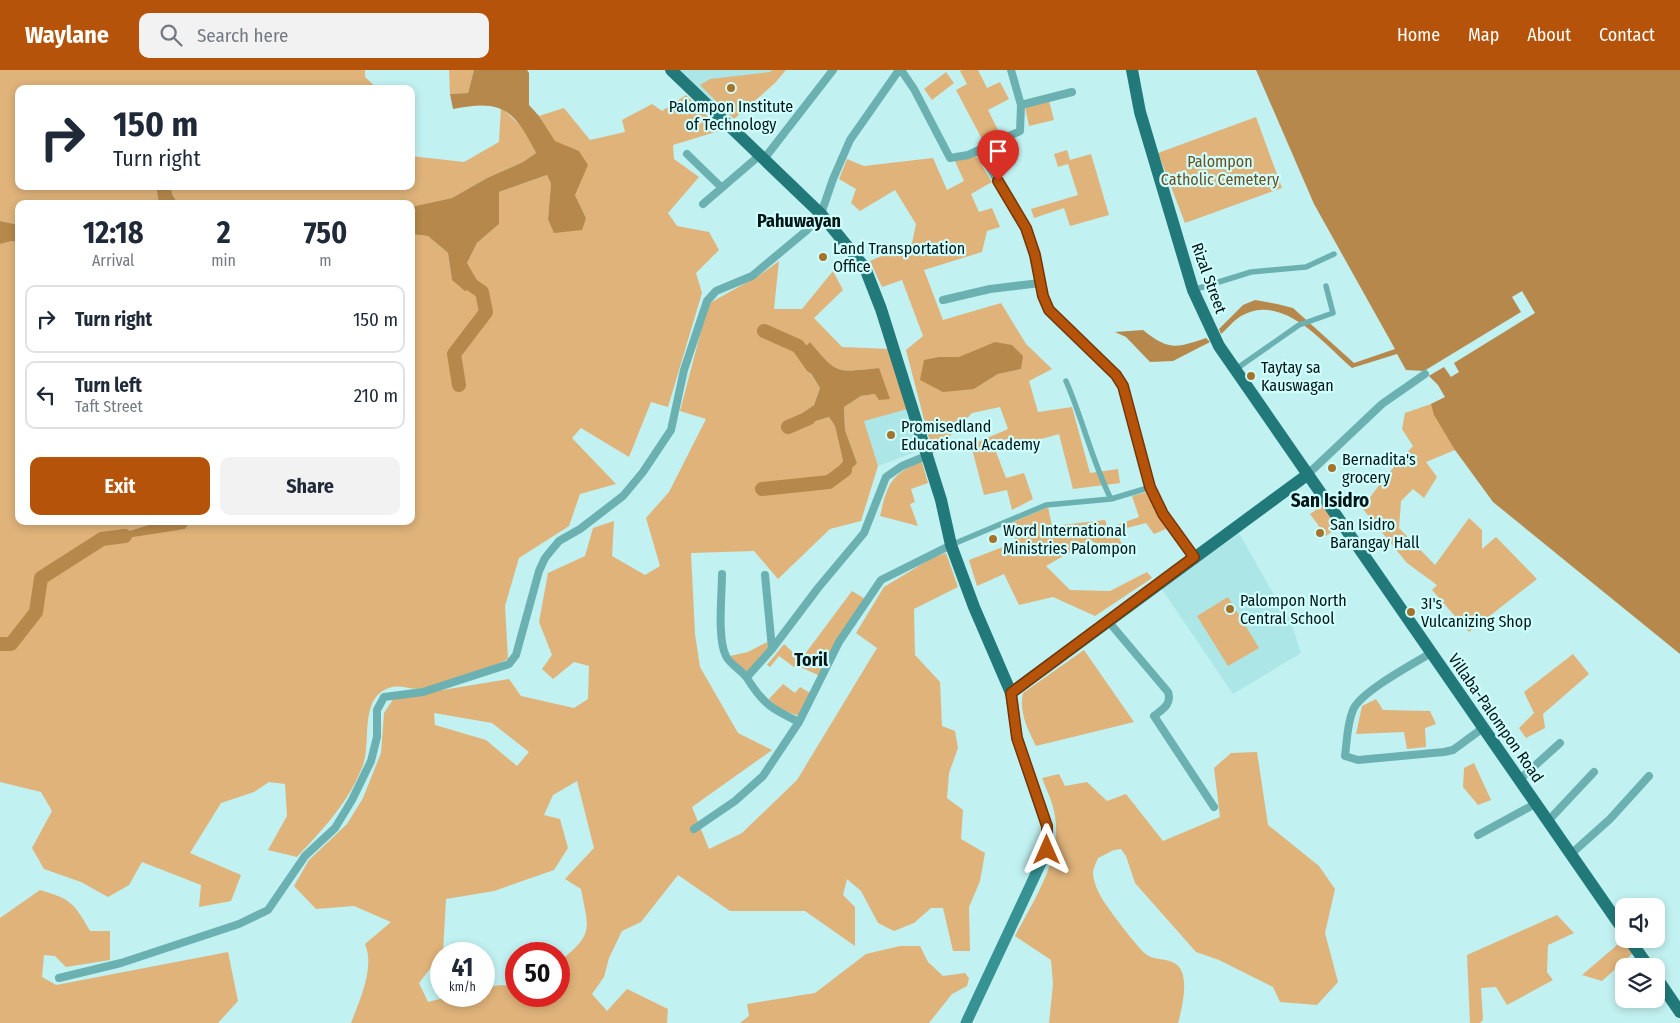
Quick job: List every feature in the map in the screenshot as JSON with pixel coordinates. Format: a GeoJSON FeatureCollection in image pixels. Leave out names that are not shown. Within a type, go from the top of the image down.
{"type":"FeatureCollection","features":[{"type":"Feature","properties":{"kind":"main road"},"geometry":{"type":"LineString","coordinates":[[671,70],[821,214],[865,268],[881,309],[941,500],[951,545],[974,607],[1011,693],[1017,738],[1047,826],[1047,850],[966,1023]]}},
{"type":"Feature","properties":{"kind":"main road","name":"Rizal Street"},"geometry":{"type":"LineString","coordinates":[[1132,70],[1140,112],[1193,290],[1207,323],[1307,474]]}},
{"type":"Feature","properties":{"kind":"main road"},"geometry":{"type":"LineString","coordinates":[[1011,693],[1307,474]]}},
{"type":"Feature","properties":{"kind":"main road","name":"Villaba-Palompon Road"},"geometry":{"type":"LineString","coordinates":[[1307,474],[1615,918]]}},
{"type":"Feature","properties":{"kind":"main road"},"geometry":{"type":"LineString","coordinates":[[1665,990],[1680,1012]]}},
{"type":"Feature","properties":{"kind":"street"},"geometry":{"type":"LineString","coordinates":[[703,204],[721,187],[762,157],[833,70]]}},
{"type":"Feature","properties":{"kind":"street"},"geometry":{"type":"LineString","coordinates":[[59,978],[120,963],[239,924],[268,910],[305,856],[335,828],[352,800],[371,761],[377,737],[375,717],[380,702],[384,697],[392,694],[423,692],[508,664],[516,655],[536,579],[545,558],[558,541],[580,529],[623,496],[643,472],[671,430],[684,370],[707,301],[716,291],[752,276],[806,231],[821,214],[833,179],[850,140],[900,70],[914,89],[950,158],[968,155],[1020,131],[1021,105],[1011,70]]}},
{"type":"Feature","properties":{"kind":"street"},"geometry":{"type":"LineString","coordinates":[[1021,105],[1072,92]]}},
{"type":"Feature","properties":{"kind":"street"},"geometry":{"type":"LineString","coordinates":[[979,150],[1026,228],[1049,310],[1116,375],[1123,386],[1150,487],[1163,514],[1194,557]]}},
{"type":"Feature","properties":{"kind":"street"},"geometry":{"type":"LineString","coordinates":[[687,154],[721,187]]}},
{"type":"Feature","properties":{"kind":"street"},"geometry":{"type":"LineString","coordinates":[[1193,290],[1251,272],[1306,268],[1334,254]]}},
{"type":"Feature","properties":{"kind":"street"},"geometry":{"type":"LineString","coordinates":[[943,300],[990,288],[1040,283]]}},
{"type":"Feature","properties":{"kind":"street"},"geometry":{"type":"LineString","coordinates":[[1236,369],[1299,325],[1333,313],[1326,286]]}},
{"type":"Feature","properties":{"kind":"street"},"geometry":{"type":"LineString","coordinates":[[1307,474],[1382,404],[1425,374]]}},
{"type":"Feature","properties":{"kind":"street"},"geometry":{"type":"LineString","coordinates":[[1066,381],[1081,415],[1098,474],[1111,499]]}},
{"type":"Feature","properties":{"kind":"street"},"geometry":{"type":"LineString","coordinates":[[746,677],[772,649],[818,588],[864,533],[886,477],[902,466],[926,456]]}},
{"type":"Feature","properties":{"kind":"street"},"geometry":{"type":"LineString","coordinates":[[694,829],[735,801],[762,776],[799,722],[839,642],[881,580],[951,545],[1046,505],[1111,499],[1150,487]]}},
{"type":"Feature","properties":{"kind":"street"},"geometry":{"type":"LineString","coordinates":[[722,574],[722,638],[725,655],[746,677],[750,686],[771,709],[799,722]]}},
{"type":"Feature","properties":{"kind":"street"},"geometry":{"type":"LineString","coordinates":[[765,575],[772,649]]}},
{"type":"Feature","properties":{"kind":"street"},"geometry":{"type":"LineString","coordinates":[[1108,621],[1168,692],[1170,698],[1168,705],[1154,716],[1214,807]]}},
{"type":"Feature","properties":{"kind":"street"},"geometry":{"type":"LineString","coordinates":[[1430,653],[1361,698],[1353,708],[1345,756],[1358,760],[1444,752],[1453,750],[1483,728]]}},
{"type":"Feature","properties":{"kind":"street"},"geometry":{"type":"LineString","coordinates":[[1519,780],[1560,743]]}},
{"type":"Feature","properties":{"kind":"street"},"geometry":{"type":"LineString","coordinates":[[1548,822],[1594,772]]}},
{"type":"Feature","properties":{"kind":"street"},"geometry":{"type":"LineString","coordinates":[[1571,854],[1610,818],[1649,776]]}},
{"type":"Feature","properties":{"kind":"street"},"geometry":{"type":"LineString","coordinates":[[1478,835],[1536,804]]}},
{"type":"Feature","properties":{"kind":"shaded area"},"geometry":{"type":"Polygon","coordinates":[[[474,70],[527,70],[529,73],[529,105],[539,116],[555,141],[579,151],[588,165],[575,195],[586,218],[582,230],[554,233],[548,219],[551,184],[547,175],[499,192],[499,224],[477,243],[467,263],[479,284],[465,291],[452,280],[448,253],[428,236],[415,234],[415,206],[452,198],[487,178],[523,162],[536,153],[521,126],[505,111],[484,105],[453,109],[450,94],[468,93],[474,70]]]}},
{"type":"Feature","properties":{"kind":"shaded area","name":"Palompon Institute of Technology"},"geometry":{"type":"Polygon","coordinates":[[[679,70],[780,70],[743,115],[715,106],[679,70]]]}},
{"type":"Feature","properties":{"kind":"shaded area"},"geometry":{"type":"Polygon","coordinates":[[[1256,70],[1680,70],[1680,654],[1493,502],[1455,450],[1434,415],[1431,404],[1445,397],[1438,385],[1424,371],[1406,370],[1397,354],[1352,368],[1315,334],[1287,315],[1272,310],[1257,310],[1241,316],[1221,334],[1219,329],[1243,305],[1255,300],[1293,308],[1354,363],[1395,349],[1314,204],[1256,70]]]}},
{"type":"Feature","properties":{"kind":"shaded area"},"geometry":{"type":"Polygon","coordinates":[[[157,190],[172,190],[176,200],[158,200],[157,190]]]}},
{"type":"Feature","properties":{"kind":"shaded area"},"geometry":{"type":"Polygon","coordinates":[[[0,221],[15,224],[15,242],[0,244],[0,221]]]}},
{"type":"Feature","properties":{"kind":"shaded area"},"geometry":{"type":"Polygon","coordinates":[[[1143,330],[1160,342],[1173,346],[1206,338],[1210,342],[1173,361],[1150,362],[1126,337],[1115,332],[1143,330]]]}},
{"type":"Feature","properties":{"kind":"shaded area"},"geometry":{"type":"Polygon","coordinates":[[[810,342],[827,361],[839,369],[879,368],[890,399],[879,400],[875,394],[861,396],[844,407],[845,430],[857,463],[844,476],[817,486],[816,481],[834,473],[843,461],[835,426],[829,417],[793,428],[791,421],[814,405],[820,388],[798,353],[810,342]]]}},
{"type":"Feature","properties":{"kind":"shaded area"},"geometry":{"type":"Polygon","coordinates":[[[995,342],[1012,345],[1023,356],[1021,369],[998,374],[974,389],[943,392],[920,380],[924,360],[939,357],[959,357],[995,342]]]}},
{"type":"Feature","properties":{"kind":"shaded area","name":"Promisedland Educational Academy"},"geometry":{"type":"Polygon","coordinates":[[[908,409],[918,451],[878,466],[863,421],[908,409]]]}},
{"type":"Feature","properties":{"kind":"shaded area"},"geometry":{"type":"Polygon","coordinates":[[[148,525],[188,525],[185,529],[107,541],[110,537],[148,525]]]}},
{"type":"Feature","properties":{"kind":"shaded area","name":"Palompon North Central School"},"geometry":{"type":"Polygon","coordinates":[[[1239,533],[1278,602],[1289,616],[1301,653],[1233,694],[1161,588],[1239,533]]]}},
{"type":"Feature","properties":{"kind":"green space"},"geometry":{"type":"Polygon","coordinates":[[[0,70],[365,70],[365,77],[374,85],[15,85],[15,190],[157,190],[158,200],[15,200],[15,224],[0,221],[0,70]]]}},
{"type":"Feature","properties":{"kind":"green space"},"geometry":{"type":"Polygon","coordinates":[[[449,70],[474,70],[468,93],[450,94],[449,70]]]}},
{"type":"Feature","properties":{"kind":"green space","name":"Palompon Institute of Technology"},"geometry":{"type":"Polygon","coordinates":[[[772,70],[786,70],[775,83],[734,119],[700,85],[710,79],[770,72],[772,70]]]}},
{"type":"Feature","properties":{"kind":"green space"},"geometry":{"type":"Polygon","coordinates":[[[978,70],[987,88],[1000,82],[1009,99],[988,110],[999,132],[983,141],[956,90],[967,84],[960,71],[978,70]]]}},
{"type":"Feature","properties":{"kind":"green space"},"geometry":{"type":"Polygon","coordinates":[[[946,72],[954,83],[932,100],[924,89],[946,72]]]}},
{"type":"Feature","properties":{"kind":"green space"},"geometry":{"type":"Polygon","coordinates":[[[686,95],[722,130],[673,145],[674,159],[699,177],[668,213],[677,226],[709,232],[719,250],[696,273],[702,293],[668,407],[651,402],[629,457],[581,428],[572,438],[616,484],[580,494],[569,526],[519,558],[505,606],[508,659],[478,672],[425,688],[393,687],[381,692],[371,707],[363,765],[351,791],[317,836],[297,857],[268,850],[287,816],[285,784],[269,782],[254,792],[221,803],[190,853],[241,875],[231,901],[199,907],[201,885],[142,862],[129,885],[108,897],[81,882],[44,869],[32,848],[52,811],[41,792],[0,782],[0,244],[15,242],[15,525],[148,525],[110,537],[185,529],[188,525],[415,525],[415,234],[428,236],[448,253],[452,280],[467,263],[477,243],[499,224],[499,192],[547,175],[551,184],[548,219],[586,218],[575,195],[579,151],[555,142],[539,116],[564,108],[590,140],[625,132],[622,120],[652,104],[662,111],[686,95]]]}},
{"type":"Feature","properties":{"kind":"green space"},"geometry":{"type":"Polygon","coordinates":[[[1049,101],[1054,120],[1029,126],[1025,107],[1049,101]]]}},
{"type":"Feature","properties":{"kind":"green space"},"geometry":{"type":"Polygon","coordinates":[[[501,107],[524,129],[536,153],[523,162],[487,178],[452,198],[415,206],[415,200],[176,200],[172,194],[172,190],[415,190],[415,156],[464,162],[499,142],[501,107]]]}},
{"type":"Feature","properties":{"kind":"green space","name":"Palompon Catholic Cemetery"},"geometry":{"type":"Polygon","coordinates":[[[1256,117],[1282,188],[1185,223],[1158,153],[1256,117]]]}},
{"type":"Feature","properties":{"kind":"green space"},"geometry":{"type":"Polygon","coordinates":[[[1067,150],[1070,160],[1091,154],[1109,215],[1070,226],[1064,208],[1034,218],[1031,209],[1078,195],[1068,164],[1058,167],[1054,154],[1067,150]]]}},
{"type":"Feature","properties":{"kind":"green space"},"geometry":{"type":"Polygon","coordinates":[[[975,154],[992,182],[971,194],[979,212],[992,208],[1000,227],[987,231],[982,252],[924,270],[943,320],[1001,303],[1026,344],[1052,369],[1029,381],[1038,412],[1072,407],[1090,473],[1118,469],[1120,483],[1073,489],[1059,434],[996,452],[1006,478],[1024,473],[1033,499],[1012,510],[1007,490],[984,495],[971,445],[1008,429],[1000,407],[972,413],[933,454],[906,350],[923,336],[902,280],[882,287],[870,261],[912,243],[916,224],[895,190],[860,211],[851,203],[856,189],[839,179],[847,159],[864,166],[933,158],[947,190],[964,181],[954,159],[975,154]],[[939,357],[974,389],[998,374],[1021,369],[959,357],[939,357]]]}},
{"type":"Feature","properties":{"kind":"green space"},"geometry":{"type":"Polygon","coordinates":[[[779,261],[774,309],[802,309],[833,271],[843,290],[814,318],[842,347],[889,349],[908,409],[864,421],[878,466],[861,521],[830,529],[778,579],[754,551],[691,553],[695,634],[700,667],[738,733],[772,750],[692,807],[709,849],[742,833],[797,780],[877,648],[856,633],[884,587],[932,558],[946,553],[958,587],[914,609],[915,655],[940,682],[942,726],[955,731],[958,748],[949,773],[947,798],[963,810],[961,839],[985,853],[980,881],[969,907],[970,951],[953,951],[943,908],[931,908],[914,923],[894,931],[878,923],[861,891],[847,879],[843,895],[855,907],[855,946],[805,911],[730,911],[678,875],[641,922],[622,931],[609,958],[604,977],[592,994],[607,1011],[627,989],[668,1009],[667,1023],[351,1023],[362,994],[367,973],[368,953],[365,944],[391,922],[354,906],[316,909],[294,886],[309,860],[347,824],[363,798],[381,753],[384,713],[394,698],[509,679],[521,696],[574,708],[588,699],[589,666],[574,662],[553,679],[542,669],[552,655],[539,622],[548,573],[585,556],[593,528],[614,521],[612,556],[645,575],[660,566],[646,518],[669,492],[706,419],[680,411],[708,304],[760,275],[779,261]],[[810,342],[798,354],[820,388],[814,405],[791,421],[793,428],[829,417],[835,426],[843,461],[834,473],[816,481],[817,486],[857,463],[845,430],[844,407],[861,396],[875,394],[879,368],[846,370],[839,369],[827,361],[810,342]],[[434,713],[435,725],[486,740],[517,766],[529,752],[492,723],[434,713]],[[577,781],[553,795],[544,815],[560,819],[568,848],[554,870],[494,891],[446,899],[444,942],[430,942],[430,969],[419,983],[428,1002],[430,1001],[430,1007],[495,1007],[495,986],[500,985],[505,985],[505,1007],[570,1007],[570,952],[583,937],[587,923],[581,889],[565,879],[594,848],[577,781]]]}},
{"type":"Feature","properties":{"kind":"green space"},"geometry":{"type":"Polygon","coordinates":[[[1452,394],[1471,456],[1455,450],[1426,462],[1437,477],[1424,498],[1413,489],[1401,501],[1399,528],[1435,565],[1469,518],[1482,530],[1482,549],[1496,537],[1537,579],[1469,632],[1432,590],[1437,585],[1407,563],[1362,508],[1386,476],[1413,446],[1402,429],[1405,413],[1452,394]]]}},
{"type":"Feature","properties":{"kind":"green space"},"geometry":{"type":"Polygon","coordinates":[[[922,462],[928,483],[911,489],[915,502],[910,504],[918,526],[880,516],[885,496],[892,482],[903,471],[922,462]]]}},
{"type":"Feature","properties":{"kind":"green space"},"geometry":{"type":"Polygon","coordinates":[[[1147,492],[1166,529],[1154,534],[1146,523],[1115,531],[1126,551],[1107,553],[1091,540],[1046,566],[1070,590],[1110,591],[1147,572],[1152,578],[1095,616],[1053,597],[1019,605],[1004,574],[977,586],[969,560],[1016,542],[1011,523],[1048,507],[1052,526],[1105,520],[1108,528],[1139,517],[1132,496],[1147,492]]]}},
{"type":"Feature","properties":{"kind":"green space"},"geometry":{"type":"Polygon","coordinates":[[[1326,503],[1341,524],[1326,536],[1310,514],[1326,503]]]}},
{"type":"Feature","properties":{"kind":"green space"},"geometry":{"type":"Polygon","coordinates":[[[852,591],[865,599],[820,676],[796,665],[794,667],[779,656],[770,667],[767,665],[784,644],[799,658],[805,654],[852,591]]]}},
{"type":"Feature","properties":{"kind":"green space"},"geometry":{"type":"Polygon","coordinates":[[[1228,597],[1259,648],[1228,666],[1197,616],[1228,597]]]}},
{"type":"Feature","properties":{"kind":"green space"},"geometry":{"type":"Polygon","coordinates":[[[767,642],[769,649],[747,673],[743,672],[730,656],[748,652],[767,642]]]}},
{"type":"Feature","properties":{"kind":"green space"},"geometry":{"type":"Polygon","coordinates":[[[1084,650],[1134,722],[1036,746],[1023,713],[1023,693],[1084,650]]]}},
{"type":"Feature","properties":{"kind":"green space"},"geometry":{"type":"Polygon","coordinates":[[[1573,654],[1589,674],[1543,714],[1545,728],[1526,738],[1519,728],[1534,713],[1524,692],[1573,654]]]}},
{"type":"Feature","properties":{"kind":"green space"},"geometry":{"type":"Polygon","coordinates":[[[783,684],[795,693],[800,687],[812,694],[799,716],[777,708],[769,699],[783,684]]]}},
{"type":"Feature","properties":{"kind":"green space"},"geometry":{"type":"Polygon","coordinates":[[[1376,699],[1383,710],[1430,711],[1436,724],[1425,728],[1426,747],[1407,749],[1404,732],[1356,734],[1362,706],[1376,699]]]}},
{"type":"Feature","properties":{"kind":"green space"},"geometry":{"type":"Polygon","coordinates":[[[1257,752],[1268,825],[1319,866],[1335,889],[1325,933],[1338,982],[1317,1005],[1280,1002],[1273,987],[1219,960],[1196,952],[1135,883],[1126,856],[1121,849],[1114,850],[1098,858],[1093,871],[1095,884],[1108,908],[1143,952],[1150,957],[1176,964],[1182,972],[1184,979],[1183,1002],[1178,1023],[1049,1023],[1053,984],[1051,960],[1015,936],[1046,876],[1055,844],[1054,811],[1042,778],[1059,774],[1065,786],[1087,782],[1107,801],[1126,794],[1163,841],[1220,817],[1214,768],[1231,753],[1257,752]]]}},
{"type":"Feature","properties":{"kind":"green space"},"geometry":{"type":"Polygon","coordinates":[[[1474,763],[1491,800],[1478,805],[1463,787],[1464,768],[1474,763]]]}},
{"type":"Feature","properties":{"kind":"green space"},"geometry":{"type":"Polygon","coordinates":[[[40,890],[59,896],[71,903],[90,931],[110,931],[110,960],[66,967],[55,956],[44,955],[42,977],[56,985],[228,952],[238,1001],[218,1023],[0,1023],[0,918],[40,890]]]}},
{"type":"Feature","properties":{"kind":"green space"},"geometry":{"type":"Polygon","coordinates":[[[1557,915],[1574,933],[1548,945],[1547,972],[1553,980],[1507,1005],[1496,987],[1481,988],[1483,1020],[1480,1023],[1470,1023],[1467,955],[1557,915]]]}},
{"type":"Feature","properties":{"kind":"green space"},"geometry":{"type":"Polygon","coordinates":[[[900,946],[920,946],[928,962],[943,976],[965,973],[969,978],[967,986],[952,994],[929,1023],[740,1023],[749,1016],[747,1004],[815,993],[866,954],[900,946]]]}},
{"type":"Feature","properties":{"kind":"green space"},"geometry":{"type":"Polygon","coordinates":[[[1615,947],[1629,948],[1633,953],[1627,958],[1615,958],[1615,969],[1602,981],[1582,975],[1615,947]]]}},
{"type":"Feature","properties":{"kind":"pier"},"geometry":{"type":"Polygon","coordinates":[[[1522,291],[1535,313],[1454,363],[1459,372],[1451,377],[1444,367],[1427,377],[1424,371],[1521,312],[1512,297],[1522,291]]]}},
{"type":"Feature","properties":{"kind":"waterway"},"geometry":{"type":"LineString","coordinates":[[459,276],[482,292],[486,312],[454,354],[459,385]]}},
{"type":"Feature","properties":{"kind":"waterway"},"geometry":{"type":"LineString","coordinates":[[764,331],[798,346],[812,366]]}},
{"type":"Feature","properties":{"kind":"waterway"},"geometry":{"type":"LineString","coordinates":[[788,427],[809,418]]}},
{"type":"Feature","properties":{"kind":"waterway"},"geometry":{"type":"LineString","coordinates":[[762,489],[829,482],[845,470]]}},
{"type":"Feature","properties":{"kind":"waterway"},"geometry":{"type":"LineString","coordinates":[[0,644],[11,644],[36,612],[41,578],[102,539],[125,536]]}},
{"type":"Feature","properties":{"kind":"place","name":"Palompon Institute of Technology"},"geometry":{"type":"Point","coordinates":[731,88]}},
{"type":"Feature","properties":{"kind":"place","name":"Land Transportation Office"},"geometry":{"type":"Point","coordinates":[823,257]}},
{"type":"Feature","properties":{"kind":"place","name":"Taytay sa Kauswagan"},"geometry":{"type":"Point","coordinates":[1251,376]}},
{"type":"Feature","properties":{"kind":"place","name":"Promisedland Educational Academy"},"geometry":{"type":"Point","coordinates":[891,435]}},
{"type":"Feature","properties":{"kind":"place","name":"Bernadita's grocery"},"geometry":{"type":"Point","coordinates":[1332,468]}},
{"type":"Feature","properties":{"kind":"place","name":"San Isidro Barangay Hall"},"geometry":{"type":"Point","coordinates":[1320,533]}},
{"type":"Feature","properties":{"kind":"place","name":"Word International Ministries Palompon"},"geometry":{"type":"Point","coordinates":[993,539]}},
{"type":"Feature","properties":{"kind":"place","name":"Palompon North Central School"},"geometry":{"type":"Point","coordinates":[1230,609]}},
{"type":"Feature","properties":{"kind":"place","name":"3I's Vulcanizing Shop"},"geometry":{"type":"Point","coordinates":[1411,612]}},
{"type":"Feature","properties":{"kind":"district","name":"Pahuwayan"},"geometry":{"type":"Point","coordinates":[799,221]}},
{"type":"Feature","properties":{"kind":"district","name":"San Isidro"},"geometry":{"type":"Point","coordinates":[1330,500]}},
{"type":"Feature","properties":{"kind":"district","name":"Toril"},"geometry":{"type":"Point","coordinates":[811,660]}},
{"type":"Feature","properties":{"kind":"route"},"geometry":{"type":"LineString","coordinates":[[998,181],[1026,228],[1035,255],[1043,296],[1049,310],[1056,319],[1116,375],[1123,386],[1150,487],[1163,514],[1194,557],[1011,693],[1017,738],[1047,826],[1047,850]]}}]}
